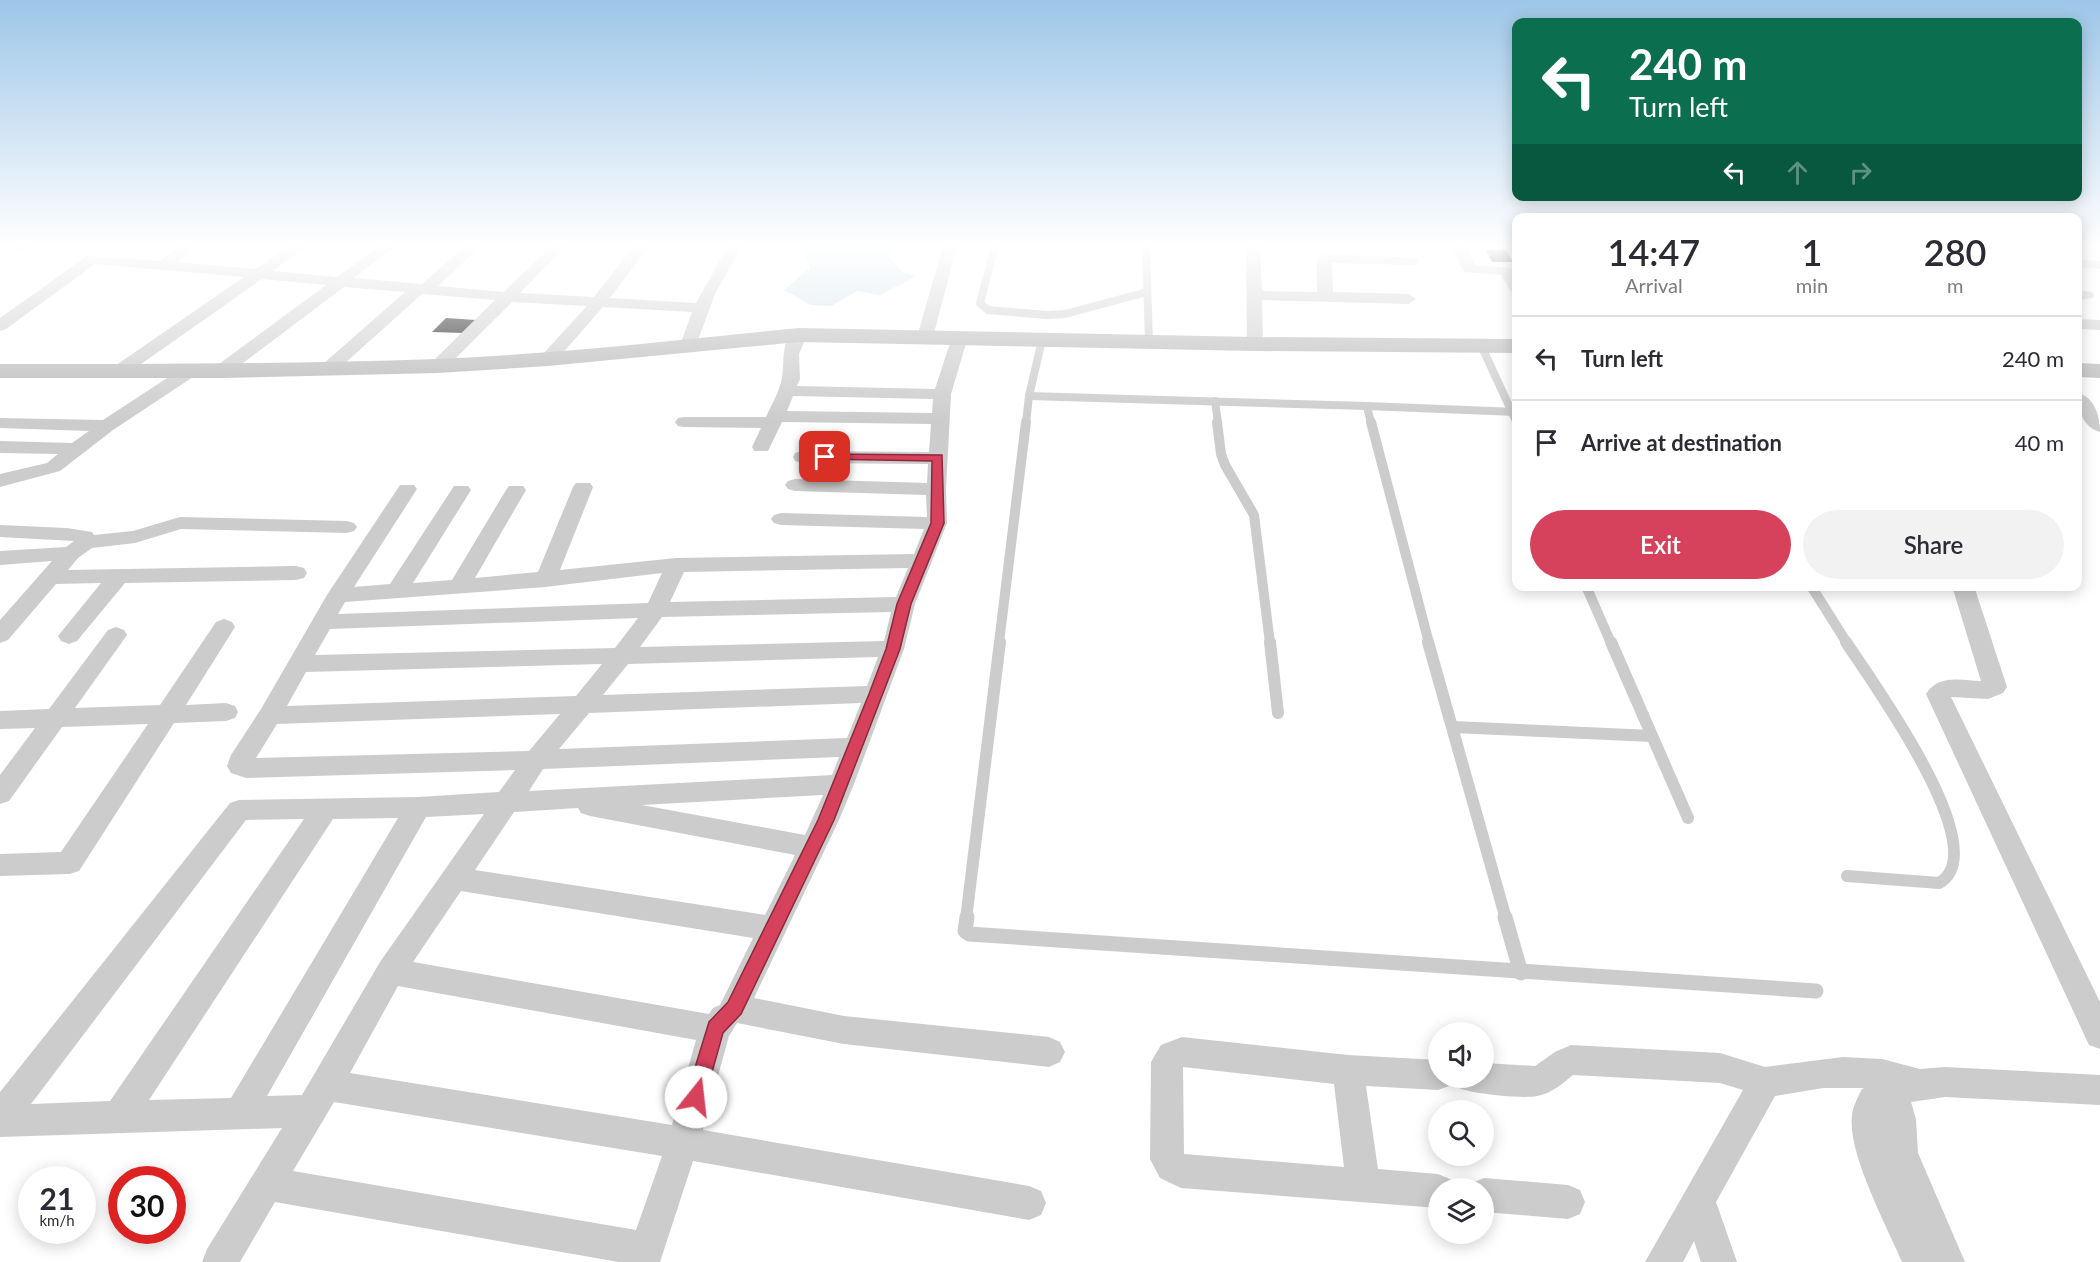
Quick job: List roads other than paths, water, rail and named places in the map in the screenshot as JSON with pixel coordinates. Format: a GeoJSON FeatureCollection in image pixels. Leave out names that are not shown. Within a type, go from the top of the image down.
{"type":"FeatureCollection","features":[{"type":"Feature","properties":{"kind":"street"},"geometry":{"type":"LineString","coordinates":[[0,326],[29,305]]}},
{"type":"Feature","properties":{"kind":"street"},"geometry":{"type":"LineString","coordinates":[[118,372],[214,305]]}},
{"type":"Feature","properties":{"kind":"street"},"geometry":{"type":"LineString","coordinates":[[221,371],[311,305]]}},
{"type":"Feature","properties":{"kind":"street"},"geometry":{"type":"LineString","coordinates":[[329,368],[403,305]]}},
{"type":"Feature","properties":{"kind":"street"},"geometry":{"type":"LineString","coordinates":[[438,366],[501,305]]}},
{"type":"Feature","properties":{"kind":"street"},"geometry":{"type":"LineString","coordinates":[[548,359],[596,305]]}},
{"type":"Feature","properties":{"kind":"street"},"geometry":{"type":"LineString","coordinates":[[637,305],[702,308]]}},
{"type":"Feature","properties":{"kind":"street"},"geometry":{"type":"LineString","coordinates":[[688,345],[704,305]]}},
{"type":"Feature","properties":{"kind":"street"},"geometry":{"type":"LineString","coordinates":[[925,337],[934,305]]}},
{"type":"Feature","properties":{"kind":"street"},"geometry":{"type":"LineString","coordinates":[[1253,305],[1255,344]]}},
{"type":"Feature","properties":{"kind":"street"},"geometry":{"type":"LineString","coordinates":[[2082,324],[2100,325]]}},
{"type":"Feature","properties":{"kind":"street"},"geometry":{"type":"LineString","coordinates":[[761,447],[776,420],[791,379],[792,354],[799,335]]}},
{"type":"Feature","properties":{"kind":"street"},"geometry":{"type":"LineString","coordinates":[[0,371],[221,371],[438,366],[548,359],[799,335],[1255,344],[1512,346]]}},
{"type":"Feature","properties":{"kind":"street"},"geometry":{"type":"LineString","coordinates":[[267,1184],[644,1255],[725,1018],[813,847],[841,784],[893,649],[904,604],[937,523],[936,489],[942,394],[960,337]]}},
{"type":"Feature","properties":{"kind":"street"},"geometry":{"type":"LineString","coordinates":[[0,481],[17,475],[50,469],[108,426],[190,371]]}},
{"type":"Feature","properties":{"kind":"street"},"geometry":{"type":"LineString","coordinates":[[787,390],[942,394]]}},
{"type":"Feature","properties":{"kind":"street"},"geometry":{"type":"LineString","coordinates":[[2082,403],[2100,428]]}},
{"type":"Feature","properties":{"kind":"street"},"geometry":{"type":"LineString","coordinates":[[684,422],[941,419]]}},
{"type":"Feature","properties":{"kind":"street"},"geometry":{"type":"LineString","coordinates":[[0,423],[108,426]]}},
{"type":"Feature","properties":{"kind":"street"},"geometry":{"type":"LineString","coordinates":[[0,447],[76,449]]}},
{"type":"Feature","properties":{"kind":"street"},"geometry":{"type":"LineString","coordinates":[[802,457],[938,458]]}},
{"type":"Feature","properties":{"kind":"street"},"geometry":{"type":"LineString","coordinates":[[795,485],[936,489]]}},
{"type":"Feature","properties":{"kind":"street"},"geometry":{"type":"LineString","coordinates":[[545,580],[583,487]]}},
{"type":"Feature","properties":{"kind":"street"},"geometry":{"type":"LineString","coordinates":[[407,489],[338,595],[270,715],[240,762],[240,766],[246,768],[536,760],[856,747]]}},
{"type":"Feature","properties":{"kind":"street"},"geometry":{"type":"LineString","coordinates":[[397,591],[461,490]]}},
{"type":"Feature","properties":{"kind":"street"},"geometry":{"type":"LineString","coordinates":[[459,587],[516,490]]}},
{"type":"Feature","properties":{"kind":"street"},"geometry":{"type":"LineString","coordinates":[[781,519],[937,523]]}},
{"type":"Feature","properties":{"kind":"street"},"geometry":{"type":"LineString","coordinates":[[0,558],[79,548],[135,537],[180,523],[347,527]]}},
{"type":"Feature","properties":{"kind":"street"},"geometry":{"type":"LineString","coordinates":[[0,531],[86,537],[79,548],[50,577],[0,635]]}},
{"type":"Feature","properties":{"kind":"street"},"geometry":{"type":"LineString","coordinates":[[338,595],[545,580],[676,565],[921,561]]}},
{"type":"Feature","properties":{"kind":"street"},"geometry":{"type":"LineString","coordinates":[[220,1262],[318,1098],[390,971],[536,760],[621,657],[656,610],[676,565]]}},
{"type":"Feature","properties":{"kind":"street"},"geometry":{"type":"LineString","coordinates":[[50,577],[296,573]]}},
{"type":"Feature","properties":{"kind":"street"},"geometry":{"type":"LineString","coordinates":[[69,636],[119,576]]}},
{"type":"Feature","properties":{"kind":"street"},"geometry":{"type":"LineString","coordinates":[[1965,591],[1995,687],[1988,690],[1944,688],[1938,694],[2100,1035]]}},
{"type":"Feature","properties":{"kind":"street"},"geometry":{"type":"LineString","coordinates":[[323,622],[904,604]]}},
{"type":"Feature","properties":{"kind":"street"},"geometry":{"type":"LineString","coordinates":[[0,865],[69,863],[224,627]]}},
{"type":"Feature","properties":{"kind":"street"},"geometry":{"type":"LineString","coordinates":[[0,794],[116,635]]}},
{"type":"Feature","properties":{"kind":"street"},"geometry":{"type":"LineString","coordinates":[[298,664],[893,649]]}},
{"type":"Feature","properties":{"kind":"street"},"geometry":{"type":"LineString","coordinates":[[270,715],[876,694]]}},
{"type":"Feature","properties":{"kind":"street"},"geometry":{"type":"LineString","coordinates":[[0,720],[226,712]]}},
{"type":"Feature","properties":{"kind":"street"},"geometry":{"type":"LineString","coordinates":[[0,1120],[235,813],[244,810],[327,807],[418,807],[841,784]]}},
{"type":"Feature","properties":{"kind":"street"},"geometry":{"type":"LineString","coordinates":[[552,799],[813,847]]}},
{"type":"Feature","properties":{"kind":"street"},"geometry":{"type":"LineString","coordinates":[[118,1118],[327,807]]}},
{"type":"Feature","properties":{"kind":"street"},"geometry":{"type":"LineString","coordinates":[[239,1115],[418,807]]}},
{"type":"Feature","properties":{"kind":"street"},"geometry":{"type":"LineString","coordinates":[[454,878],[772,929]]}},
{"type":"Feature","properties":{"kind":"street"},"geometry":{"type":"LineString","coordinates":[[390,971],[725,1018],[1049,1052]]}},
{"type":"Feature","properties":{"kind":"street"},"geometry":{"type":"LineString","coordinates":[[1428,1075],[1348,1071],[1182,1052],[1172,1055],[1167,1062],[1167,1159],[1172,1166],[1181,1171],[1428,1190]]}},
{"type":"Feature","properties":{"kind":"street"},"geometry":{"type":"LineString","coordinates":[[1494,1078],[1538,1081],[1547,1077],[1561,1064],[1571,1060],[1720,1068],[1765,1082],[1836,1071],[1902,1077],[1907,1089],[1900,1119],[1901,1154],[1947,1262]]}},
{"type":"Feature","properties":{"kind":"street"},"geometry":{"type":"LineString","coordinates":[[1348,1071],[1363,1185]]}},
{"type":"Feature","properties":{"kind":"street"},"geometry":{"type":"LineString","coordinates":[[1663,1262],[1765,1082]]}},
{"type":"Feature","properties":{"kind":"street"},"geometry":{"type":"LineString","coordinates":[[1920,1262],[1876,1158],[1870,1138],[1868,1118],[1873,1100],[1907,1089],[1945,1082],[2100,1090]]}},
{"type":"Feature","properties":{"kind":"street"},"geometry":{"type":"LineString","coordinates":[[0,1120],[239,1115],[318,1098],[683,1143],[1029,1203]]}},
{"type":"Feature","properties":{"kind":"street"},"geometry":{"type":"LineString","coordinates":[[1494,1196],[1568,1202]]}},
{"type":"Feature","properties":{"kind":"street"},"geometry":{"type":"LineString","coordinates":[[1698,1199],[1719,1262]]}},
{"type":"Feature","properties":{"kind":"lane"},"geometry":{"type":"LineString","coordinates":[[981,305],[988,310],[1036,315],[1065,314],[1099,305]]}},
{"type":"Feature","properties":{"kind":"lane"},"geometry":{"type":"LineString","coordinates":[[1148,305],[1149,342]]}},
{"type":"Feature","properties":{"kind":"lane"},"geometry":{"type":"LineString","coordinates":[[1042,340],[1029,396],[965,931],[981,935],[1816,992]]}},
{"type":"Feature","properties":{"kind":"lane"},"geometry":{"type":"LineString","coordinates":[[1482,345],[1512,406]]}},
{"type":"Feature","properties":{"kind":"lane"},"geometry":{"type":"LineString","coordinates":[[1029,396],[1512,412]]}},
{"type":"Feature","properties":{"kind":"lane"},"geometry":{"type":"LineString","coordinates":[[1215,401],[1221,454],[1254,515],[1257,525],[1278,713]]}},
{"type":"Feature","properties":{"kind":"lane"},"geometry":{"type":"LineString","coordinates":[[1367,406],[1412,584],[1521,973]]}},
{"type":"Feature","properties":{"kind":"lane"},"geometry":{"type":"LineString","coordinates":[[1589,591],[1688,818]]}},
{"type":"Feature","properties":{"kind":"lane"},"geometry":{"type":"LineString","coordinates":[[1814,591],[1930,774],[1940,796],[1952,841],[1952,869],[1948,878],[1939,883],[1847,876]]}},
{"type":"Feature","properties":{"kind":"lane"},"geometry":{"type":"LineString","coordinates":[[1453,727],[1652,736]]}}]}
